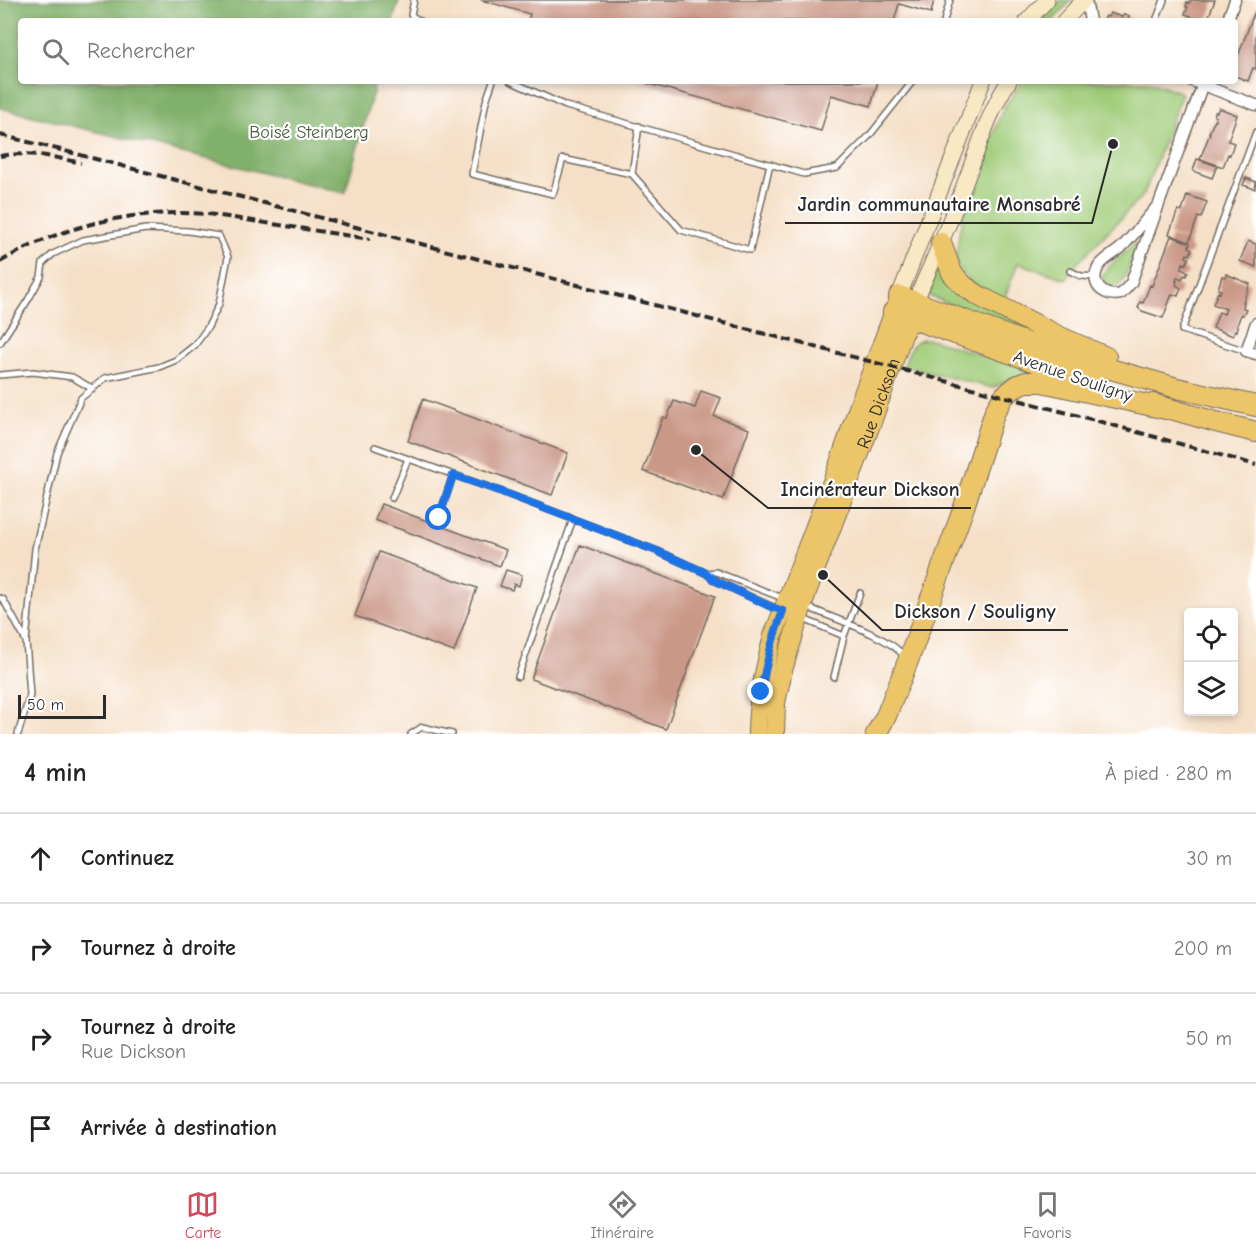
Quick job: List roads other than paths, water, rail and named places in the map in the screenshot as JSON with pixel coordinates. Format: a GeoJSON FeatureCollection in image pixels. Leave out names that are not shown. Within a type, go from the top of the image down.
{"type":"FeatureCollection","features":[{"type":"Feature","properties":{"kind":"highway"},"geometry":{"type":"LineString","coordinates":[[941,243],[954,277],[979,296],[1058,336],[1177,388]]}},
{"type":"Feature","properties":{"kind":"highway","name":"Avenue Souligny"},"geometry":{"type":"LineString","coordinates":[[904,307],[1177,388],[1256,406]]}},
{"type":"Feature","properties":{"kind":"highway","name":"Avenue Souligny"},"geometry":{"type":"LineString","coordinates":[[904,307],[1166,409],[1256,432]]}},
{"type":"Feature","properties":{"kind":"highway"},"geometry":{"type":"LineString","coordinates":[[876,734],[886,716],[908,661],[964,507],[995,411],[1004,396],[1026,382],[1042,382],[1166,409]]}},
{"type":"Feature","properties":{"kind":"main road"},"geometry":{"type":"LineString","coordinates":[[1030,18],[1047,0]]}},
{"type":"Feature","properties":{"kind":"main road"},"geometry":{"type":"LineString","coordinates":[[1067,18],[1085,0]]}},
{"type":"Feature","properties":{"kind":"main road","name":"Rue Dickson"},"geometry":{"type":"LineString","coordinates":[[904,307],[982,84]]}},
{"type":"Feature","properties":{"kind":"main road","name":"Rue Dickson"},"geometry":{"type":"LineString","coordinates":[[775,734],[775,717],[793,609],[860,402],[904,307],[941,243],[989,120],[1007,84]]}},
{"type":"Feature","properties":{"kind":"main road","name":"Rue Dickson"},"geometry":{"type":"LineString","coordinates":[[757,734],[761,692],[773,636],[793,609]]}},
{"type":"Feature","properties":{"kind":"main road"},"geometry":{"type":"LineString","coordinates":[[761,692],[764,734]]}},
{"type":"Feature","properties":{"kind":"street"},"geometry":{"type":"LineString","coordinates":[[1085,0],[1089,18]]}},
{"type":"Feature","properties":{"kind":"street"},"geometry":{"type":"LineString","coordinates":[[1228,18],[1235,0]]}},
{"type":"Feature","properties":{"kind":"street"},"geometry":{"type":"LineString","coordinates":[[1159,204],[1129,240],[1098,268],[1095,282],[1098,288],[1109,295],[1121,294],[1131,283],[1204,84]]}},
{"type":"Feature","properties":{"kind":"street"},"geometry":{"type":"LineString","coordinates":[[1206,84],[1256,105]]}},
{"type":"Feature","properties":{"kind":"street"},"geometry":{"type":"LineString","coordinates":[[1251,352],[1256,323]]}},
{"type":"Feature","properties":{"kind":"lane"},"geometry":{"type":"LineString","coordinates":[[414,0],[411,15],[416,18]]}},
{"type":"Feature","properties":{"kind":"lane"},"geometry":{"type":"LineString","coordinates":[[945,18],[950,0]]}},
{"type":"Feature","properties":{"kind":"lane"},"geometry":{"type":"LineString","coordinates":[[1157,18],[1164,0]]}},
{"type":"Feature","properties":{"kind":"lane"},"geometry":{"type":"LineString","coordinates":[[492,84],[486,101],[472,174],[553,194],[563,159],[632,174],[681,230],[750,250],[770,164]]}},
{"type":"Feature","properties":{"kind":"lane"},"geometry":{"type":"LineString","coordinates":[[517,84],[566,105],[804,174],[837,168],[870,135],[911,84]]}},
{"type":"Feature","properties":{"kind":"lane"},"geometry":{"type":"LineString","coordinates":[[632,174],[639,126]]}},
{"type":"Feature","properties":{"kind":"lane"},"geometry":{"type":"LineString","coordinates":[[1251,352],[1182,330],[1256,132]]}},
{"type":"Feature","properties":{"kind":"lane"},"geometry":{"type":"LineString","coordinates":[[0,343],[41,277],[43,263],[53,254],[83,240],[146,229],[189,231],[219,236],[228,257],[219,304],[208,327],[195,345],[176,360],[159,367],[105,378],[81,398],[57,453],[35,549],[26,642],[30,695],[18,734]]}},
{"type":"Feature","properties":{"kind":"lane"},"geometry":{"type":"LineString","coordinates":[[1070,271],[1081,276],[1096,277]]}},
{"type":"Feature","properties":{"kind":"lane"},"geometry":{"type":"LineString","coordinates":[[0,375],[33,372],[72,377],[93,388]]}},
{"type":"Feature","properties":{"kind":"lane"},"geometry":{"type":"LineString","coordinates":[[375,447],[657,551],[706,573],[714,580],[769,606],[793,609],[848,624],[892,645],[908,661]]}},
{"type":"Feature","properties":{"kind":"lane"},"geometry":{"type":"LineString","coordinates":[[392,498],[408,459]]}},
{"type":"Feature","properties":{"kind":"lane"},"geometry":{"type":"LineString","coordinates":[[439,518],[453,475]]}},
{"type":"Feature","properties":{"kind":"lane"},"geometry":{"type":"LineString","coordinates":[[518,677],[573,519]]}},
{"type":"Feature","properties":{"kind":"lane"},"geometry":{"type":"LineString","coordinates":[[706,573],[716,572],[844,636]]}},
{"type":"Feature","properties":{"kind":"lane"},"geometry":{"type":"LineString","coordinates":[[834,677],[844,636],[860,593]]}},
{"type":"Feature","properties":{"kind":"lane"},"geometry":{"type":"LineString","coordinates":[[0,598],[3,599],[26,642]]}},
{"type":"Feature","properties":{"kind":"lane"},"geometry":{"type":"LineString","coordinates":[[411,734],[422,727],[452,734]]}},
{"type":"Feature","properties":{"kind":"railway"},"geometry":{"type":"LineString","coordinates":[[0,135],[1087,418],[1256,465]]}},
{"type":"Feature","properties":{"kind":"railway"},"geometry":{"type":"LineString","coordinates":[[0,156],[31,154],[81,163]]}},
{"type":"Feature","properties":{"kind":"railway"},"geometry":{"type":"LineString","coordinates":[[0,262],[24,249],[75,229],[127,217],[154,214],[208,214],[370,239]]}},
{"type":"Feature","properties":{"kind":"place","name":"Jardin communautaire Monsabré"},"geometry":{"type":"Point","coordinates":[1113,144]}},
{"type":"Feature","properties":{"kind":"place","name":"Incinérateur Dickson"},"geometry":{"type":"Point","coordinates":[696,450]}},
{"type":"Feature","properties":{"kind":"place","name":"Dickson / Souligny"},"geometry":{"type":"Point","coordinates":[823,575]}},
{"type":"Feature","properties":{"kind":"park label","name":"Boisé Steinberg"},"geometry":{"type":"Point","coordinates":[309,132]}}]}
